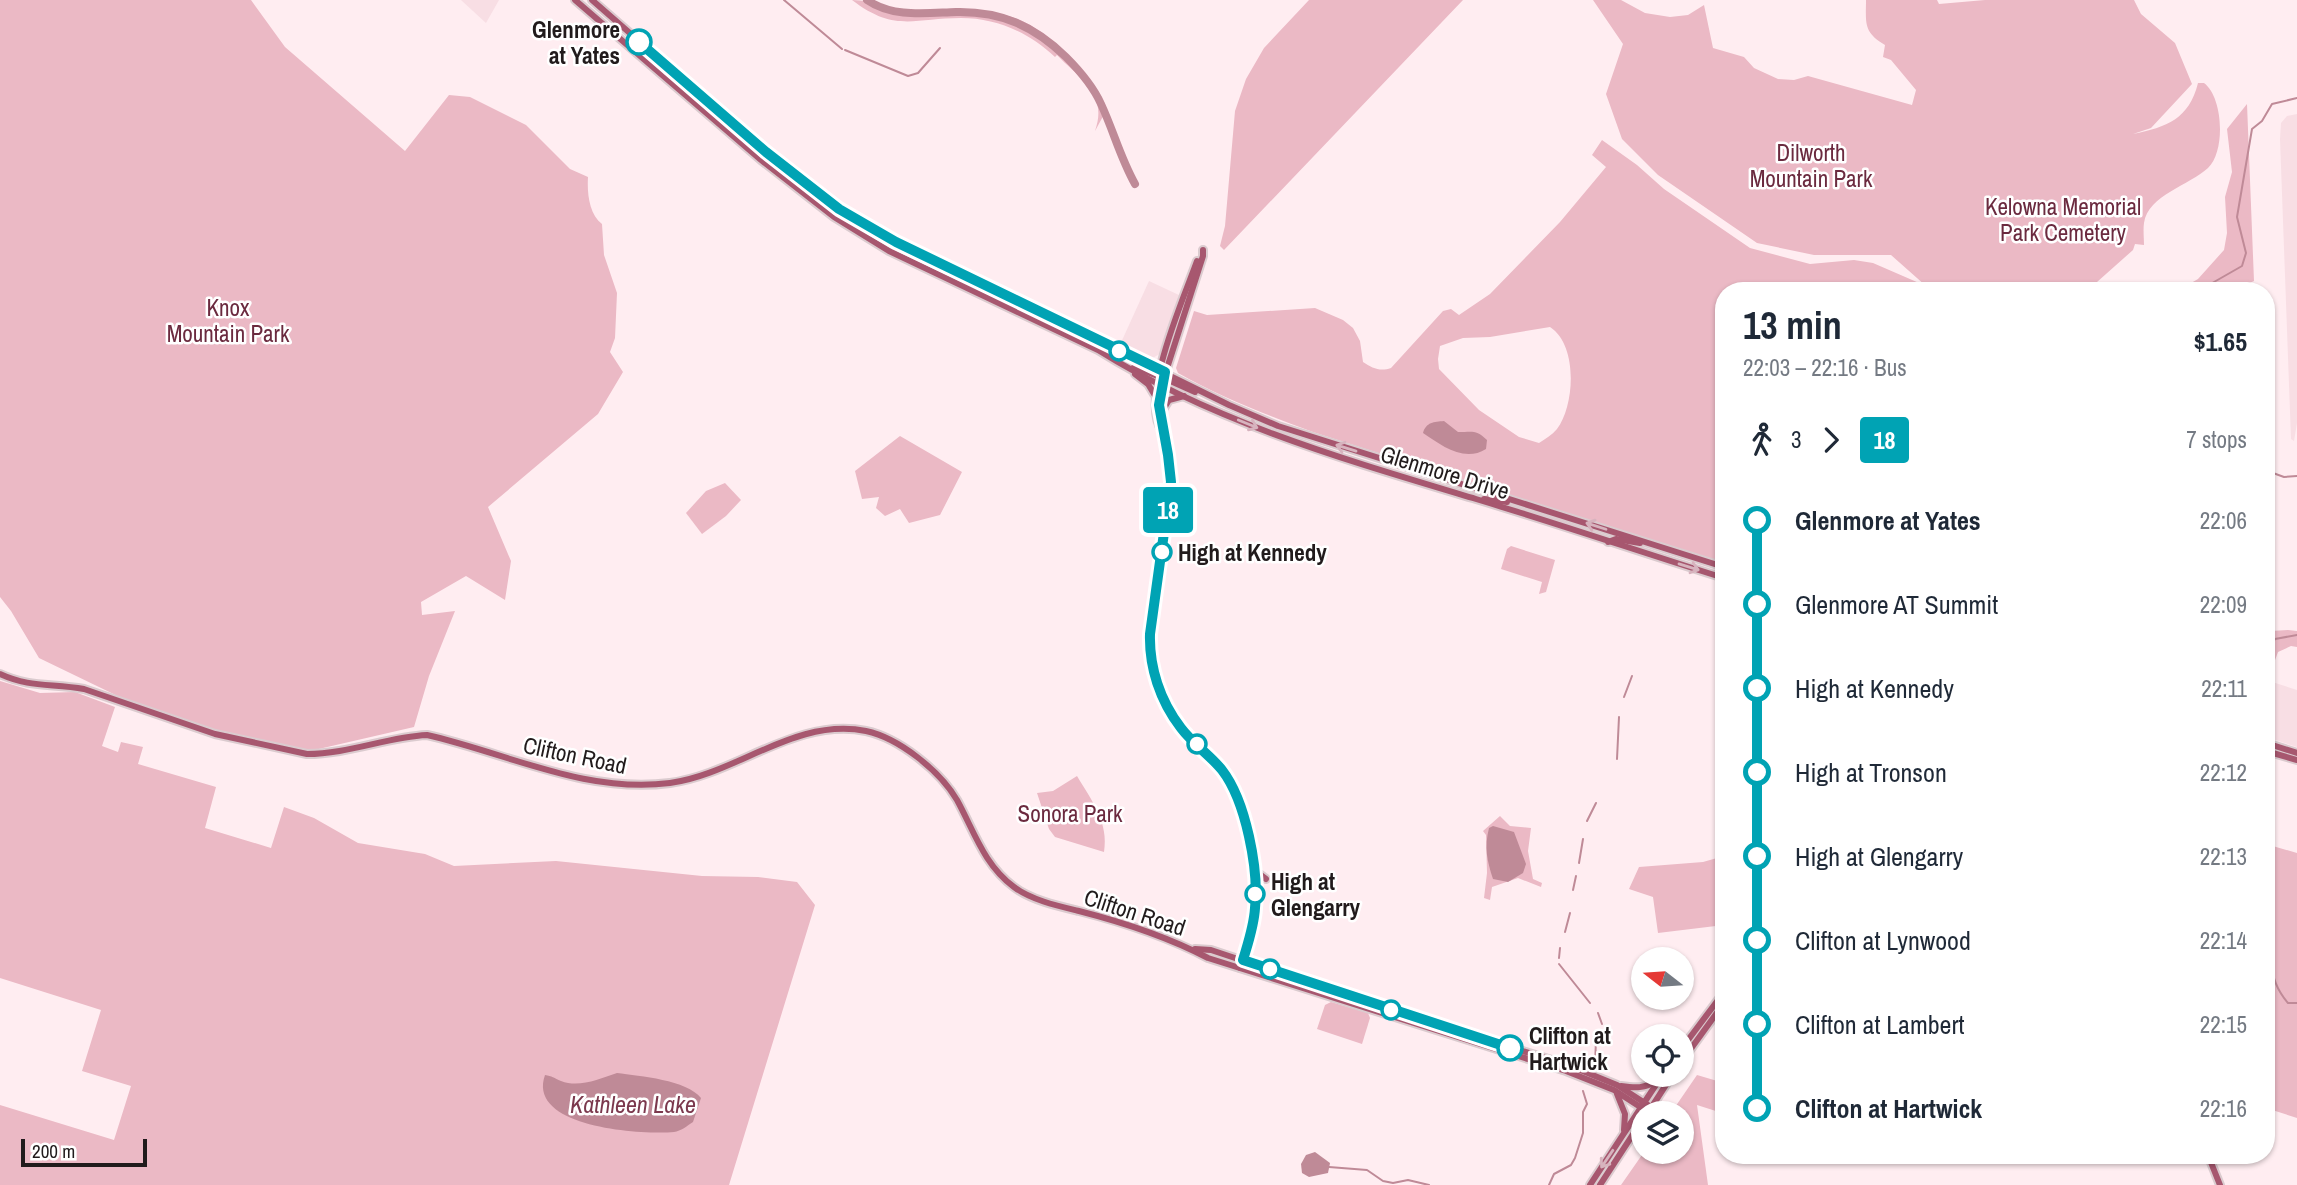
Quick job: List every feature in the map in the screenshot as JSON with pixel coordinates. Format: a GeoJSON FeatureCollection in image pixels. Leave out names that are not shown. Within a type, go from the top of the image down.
{"type":"FeatureCollection","features":[{"type":"Feature","properties":{"kind":"main road"},"geometry":{"type":"LineString","coordinates":[[575,0],[761,160],[824,209],[889,251],[1098,350],[1229,405]]}},
{"type":"Feature","properties":{"kind":"main road"},"geometry":{"type":"LineString","coordinates":[[592,0],[766,152],[839,209],[896,242],[1144,363],[1161,377]]}},
{"type":"Feature","properties":{"kind":"main road"},"geometry":{"type":"LineString","coordinates":[[1154,396],[1203,250],[1168,355],[1175,377]]}},
{"type":"Feature","properties":{"kind":"main road"},"geometry":{"type":"LineString","coordinates":[[958,284],[1005,295]]}},
{"type":"Feature","properties":{"kind":"main road"},"geometry":{"type":"LineString","coordinates":[[1098,350],[1148,384],[1154,396],[1157,425],[1163,433]]}},
{"type":"Feature","properties":{"kind":"main road"},"geometry":{"type":"LineString","coordinates":[[1144,363],[1158,361],[1168,355]]}},
{"type":"Feature","properties":{"kind":"main road"},"geometry":{"type":"LineString","coordinates":[[1128,369],[1161,377]]}},
{"type":"Feature","properties":{"kind":"main road"},"geometry":{"type":"LineString","coordinates":[[1161,377],[1160,415],[1170,470],[1170,495],[1150,634],[1150,656],[1157,684],[1181,729],[1223,771],[1242,808],[1256,904],[1251,936],[1240,968]]}},
{"type":"Feature","properties":{"kind":"main road","name":"Glenmore Drive"},"geometry":{"type":"LineString","coordinates":[[1161,377],[1175,377],[1229,405],[1322,441],[1715,564]]}},
{"type":"Feature","properties":{"kind":"main road","name":"Glenmore Drive"},"geometry":{"type":"LineString","coordinates":[[1161,377],[1185,396],[1288,440],[1715,575]]}},
{"type":"Feature","properties":{"kind":"main road"},"geometry":{"type":"LineString","coordinates":[[1160,415],[1169,400],[1185,396]]}},
{"type":"Feature","properties":{"kind":"main road"},"geometry":{"type":"LineString","coordinates":[[1478,500],[1536,506]]}},
{"type":"Feature","properties":{"kind":"main road"},"geometry":{"type":"LineString","coordinates":[[1608,542],[1616,539],[1661,547]]}},
{"type":"Feature","properties":{"kind":"main road","name":"Clifton Road"},"geometry":{"type":"LineString","coordinates":[[0,674],[29,684],[84,688],[215,734],[307,754],[323,754],[409,736],[427,736],[561,774],[640,785],[697,778],[814,730],[866,731],[920,758],[940,778],[955,797],[985,857],[1016,889],[1139,930],[1208,958],[1615,1087]]}},
{"type":"Feature","properties":{"kind":"main road"},"geometry":{"type":"LineString","coordinates":[[2275,746],[2297,753]]}},
{"type":"Feature","properties":{"kind":"main road"},"geometry":{"type":"LineString","coordinates":[[2275,754],[2297,760]]}},
{"type":"Feature","properties":{"kind":"main road"},"geometry":{"type":"LineString","coordinates":[[1252,866],[1266,879]]}},
{"type":"Feature","properties":{"kind":"main road","name":"Clifton Road"},"geometry":{"type":"LineString","coordinates":[[1191,949],[1211,950],[1377,1006],[1568,1065],[1615,1087],[1637,1101]]}},
{"type":"Feature","properties":{"kind":"main road"},"geometry":{"type":"LineString","coordinates":[[1694,1032],[1715,1004]]}},
{"type":"Feature","properties":{"kind":"main road"},"geometry":{"type":"LineString","coordinates":[[1694,1044],[1715,1015]]}},
{"type":"Feature","properties":{"kind":"main road"},"geometry":{"type":"LineString","coordinates":[[1624,1134],[1625,1114],[1615,1087],[1642,1087]]}},
{"type":"Feature","properties":{"kind":"main road"},"geometry":{"type":"LineString","coordinates":[[1590,1185],[1631,1123]]}},
{"type":"Feature","properties":{"kind":"main road"},"geometry":{"type":"LineString","coordinates":[[1600,1185],[1631,1137]]}},
{"type":"Feature","properties":{"kind":"main road"},"geometry":{"type":"LineString","coordinates":[[2212,1164],[2220,1185]]}},
{"type":"Feature","properties":{"kind":"shaded area"},"geometry":{"type":"Polygon","coordinates":[[[461,0],[499,0],[486,23],[461,0]]]}},
{"type":"Feature","properties":{"kind":"shaded area"},"geometry":{"type":"Polygon","coordinates":[[[2297,114],[2297,423],[2294,441],[2291,439],[2280,139],[2281,123],[2287,116],[2297,114]]]}},
{"type":"Feature","properties":{"kind":"shaded area"},"geometry":{"type":"Polygon","coordinates":[[[1149,281],[1181,296],[1163,352],[1144,363],[1119,347],[1149,281]]]}},
{"type":"Feature","properties":{"kind":"shaded area"},"geometry":{"type":"Polygon","coordinates":[[[2275,683],[2297,690],[2297,747],[2275,740],[2275,683]]]}},
{"type":"Feature","properties":{"kind":"green space","name":"Knox Mountain Park"},"geometry":{"type":"Polygon","coordinates":[[[0,0],[251,0],[285,47],[405,151],[449,95],[470,97],[526,125],[570,169],[588,177],[590,203],[594,215],[602,224],[604,255],[617,293],[615,338],[610,352],[623,372],[598,414],[488,507],[511,561],[505,600],[466,576],[421,602],[422,615],[455,611],[429,676],[414,727],[310,751],[213,729],[130,702],[39,658],[0,597],[0,0]]]}},
{"type":"Feature","properties":{"kind":"green space"},"geometry":{"type":"Polygon","coordinates":[[[852,0],[902,10],[979,11],[1016,19],[1053,41],[1088,78],[1107,109],[1095,131],[1098,107],[1090,88],[1057,55],[1055,57],[1012,28],[961,18],[893,20],[881,17],[852,0]]]}},
{"type":"Feature","properties":{"kind":"green space"},"geometry":{"type":"Polygon","coordinates":[[[1309,0],[1463,0],[1224,250],[1220,246],[1225,226],[1235,111],[1246,79],[1264,48],[1309,0]]]}},
{"type":"Feature","properties":{"kind":"green space"},"geometry":{"type":"Polygon","coordinates":[[[1593,0],[1621,0],[1645,13],[1670,17],[1688,15],[1704,5],[1713,48],[1744,57],[1754,68],[1778,79],[1794,80],[1808,76],[1912,105],[1916,90],[1891,60],[1883,57],[1885,45],[1869,31],[1866,0],[1937,0],[1939,4],[1985,0],[2134,0],[2141,14],[2175,43],[2192,84],[2151,128],[2133,134],[2156,128],[2175,119],[2189,105],[2198,83],[2204,83],[2215,100],[2220,137],[2218,150],[2208,168],[2161,198],[2147,213],[2144,245],[2135,244],[2133,250],[2097,282],[1921,282],[1891,255],[1814,255],[1757,243],[1658,175],[1622,139],[1606,94],[1623,44],[1593,0]]]}},
{"type":"Feature","properties":{"kind":"green space"},"geometry":{"type":"Polygon","coordinates":[[[2247,104],[2254,281],[2193,282],[2224,250],[2227,233],[2225,197],[2232,172],[2227,129],[2247,104]]]}},
{"type":"Feature","properties":{"kind":"green space"},"geometry":{"type":"Polygon","coordinates":[[[1602,140],[1664,189],[1750,248],[1810,264],[1854,260],[1873,263],[1917,282],[1715,282],[1715,561],[1313,432],[1211,390],[1178,373],[1176,368],[1194,311],[1207,315],[1315,308],[1343,320],[1353,328],[1360,341],[1363,362],[1376,369],[1391,368],[1443,311],[1451,309],[1459,315],[1490,294],[1560,222],[1606,167],[1592,155],[1602,140]],[[1550,327],[1490,337],[1463,338],[1440,346],[1439,369],[1479,410],[1519,437],[1539,443],[1557,429],[1567,405],[1571,376],[1565,347],[1550,327]]]}},
{"type":"Feature","properties":{"kind":"green space"},"geometry":{"type":"Polygon","coordinates":[[[900,436],[962,472],[940,515],[909,523],[900,509],[885,516],[876,508],[879,497],[862,499],[855,471],[900,436]]]}},
{"type":"Feature","properties":{"kind":"green space"},"geometry":{"type":"Polygon","coordinates":[[[725,483],[741,500],[726,516],[702,534],[686,513],[706,491],[725,483]]]}},
{"type":"Feature","properties":{"kind":"green space"},"geometry":{"type":"Polygon","coordinates":[[[1511,546],[1555,560],[1546,592],[1539,594],[1542,582],[1501,569],[1507,549],[1511,546]]]}},
{"type":"Feature","properties":{"kind":"green space"},"geometry":{"type":"Polygon","coordinates":[[[2275,631],[2297,631],[2297,647],[2291,646],[2278,652],[2275,660],[2275,631]]]}},
{"type":"Feature","properties":{"kind":"green space"},"geometry":{"type":"Polygon","coordinates":[[[0,681],[40,693],[75,692],[115,707],[102,746],[118,752],[121,742],[143,747],[138,764],[216,787],[205,828],[271,848],[284,807],[314,818],[358,843],[425,854],[454,866],[556,861],[702,876],[758,877],[797,882],[815,905],[729,1185],[0,1185],[0,1105],[114,1140],[131,1086],[82,1071],[101,1010],[0,978],[0,681]]]}},
{"type":"Feature","properties":{"kind":"green space","name":"Sonora Park"},"geometry":{"type":"Polygon","coordinates":[[[1077,776],[1102,822],[1104,852],[1055,837],[1049,829],[1037,793],[1053,791],[1077,776]]]}},
{"type":"Feature","properties":{"kind":"green space"},"geometry":{"type":"Polygon","coordinates":[[[1500,816],[1510,826],[1531,828],[1528,851],[1533,879],[1542,883],[1541,887],[1518,878],[1492,887],[1490,900],[1484,898],[1487,873],[1486,835],[1483,831],[1500,816]]]}},
{"type":"Feature","properties":{"kind":"green space"},"geometry":{"type":"Polygon","coordinates":[[[2275,847],[2297,853],[2297,1118],[2275,1111],[2275,847]]]}},
{"type":"Feature","properties":{"kind":"green space"},"geometry":{"type":"Polygon","coordinates":[[[1715,859],[1715,926],[1658,933],[1653,897],[1629,889],[1639,867],[1715,859]]]}},
{"type":"Feature","properties":{"kind":"green space"},"geometry":{"type":"Polygon","coordinates":[[[1331,1002],[1368,1013],[1370,1018],[1362,1044],[1317,1029],[1325,1005],[1331,1002]]]}},
{"type":"Feature","properties":{"kind":"green space"},"geometry":{"type":"Polygon","coordinates":[[[1697,1075],[1715,1080],[1715,1111],[1697,1105],[1708,1185],[1621,1185],[1636,1164],[1694,1164],[1694,1101],[1679,1101],[1689,1087],[1694,1087],[1697,1075]]]}},
{"type":"Feature","properties":{"kind":"water"},"geometry":{"type":"Polygon","coordinates":[[[1444,421],[1458,432],[1480,434],[1487,440],[1486,449],[1469,454],[1453,451],[1423,433],[1428,425],[1444,421]]]}},
{"type":"Feature","properties":{"kind":"water"},"geometry":{"type":"Polygon","coordinates":[[[1493,826],[1514,832],[1526,864],[1523,873],[1508,882],[1493,879],[1489,866],[1487,841],[1489,828],[1493,826]]]}},
{"type":"Feature","properties":{"kind":"water","name":"Kathleen Lake"},"geometry":{"type":"Polygon","coordinates":[[[617,1073],[662,1080],[694,1092],[701,1098],[693,1122],[674,1132],[615,1129],[569,1117],[553,1107],[544,1093],[545,1075],[575,1084],[617,1073]]]}},
{"type":"Feature","properties":{"kind":"water"},"geometry":{"type":"Polygon","coordinates":[[[1315,1152],[1330,1163],[1328,1173],[1309,1177],[1302,1173],[1301,1164],[1306,1155],[1315,1152]]]}},
{"type":"Feature","properties":{"kind":"waterway"},"geometry":{"type":"LineString","coordinates":[[784,0],[842,49]]}},
{"type":"Feature","properties":{"kind":"waterway"},"geometry":{"type":"LineString","coordinates":[[867,0],[877,6],[899,12],[988,14],[1016,22],[1042,37],[1071,63],[1094,91],[1135,184]]}},
{"type":"Feature","properties":{"kind":"waterway"},"geometry":{"type":"LineString","coordinates":[[845,50],[908,76],[918,73],[940,48]]}},
{"type":"Feature","properties":{"kind":"waterway"},"geometry":{"type":"LineString","coordinates":[[2214,282],[2242,266],[2246,253],[2237,217],[2252,129],[2262,121],[2272,104],[2297,98]]}},
{"type":"Feature","properties":{"kind":"waterway"},"geometry":{"type":"LineString","coordinates":[[2275,474],[2284,477],[2297,476]]}},
{"type":"Feature","properties":{"kind":"waterway"},"geometry":{"type":"LineString","coordinates":[[2275,639],[2297,635]]}},
{"type":"Feature","properties":{"kind":"waterway"},"geometry":{"type":"LineString","coordinates":[[1624,697],[1632,676]]}},
{"type":"Feature","properties":{"kind":"waterway"},"geometry":{"type":"LineString","coordinates":[[1617,759],[1619,717]]}},
{"type":"Feature","properties":{"kind":"waterway"},"geometry":{"type":"LineString","coordinates":[[1587,821],[1596,803]]}},
{"type":"Feature","properties":{"kind":"waterway"},"geometry":{"type":"LineString","coordinates":[[1579,863],[1583,839]]}},
{"type":"Feature","properties":{"kind":"waterway"},"geometry":{"type":"LineString","coordinates":[[1573,890],[1576,876]]}},
{"type":"Feature","properties":{"kind":"waterway"},"geometry":{"type":"LineString","coordinates":[[1565,932],[1570,913]]}},
{"type":"Feature","properties":{"kind":"waterway"},"geometry":{"type":"LineString","coordinates":[[1559,958],[1560,948]]}},
{"type":"Feature","properties":{"kind":"waterway"},"geometry":{"type":"LineString","coordinates":[[1559,964],[1590,1003]]}},
{"type":"Feature","properties":{"kind":"waterway"},"geometry":{"type":"LineString","coordinates":[[2275,980],[2288,1003],[2297,1003]]}},
{"type":"Feature","properties":{"kind":"waterway"},"geometry":{"type":"LineString","coordinates":[[1598,1013],[1602,1024]]}},
{"type":"Feature","properties":{"kind":"waterway"},"geometry":{"type":"LineString","coordinates":[[1595,1064],[1596,1040]]}},
{"type":"Feature","properties":{"kind":"waterway"},"geometry":{"type":"LineString","coordinates":[[1549,1185],[1554,1174],[1571,1165],[1575,1158],[1583,1133],[1583,1112],[1587,1104],[1583,1091]]}},
{"type":"Feature","properties":{"kind":"waterway"},"geometry":{"type":"LineString","coordinates":[[1329,1167],[1367,1170],[1383,1181],[1393,1183],[1408,1180],[1429,1185]]}},
{"type":"Feature","properties":{"kind":"bus line","name":"18"},"geometry":{"type":"LineString","coordinates":[[639,42],[766,152],[839,209],[896,242],[1165,372],[1159,405],[1171,482],[1150,634],[1150,656],[1157,684],[1167,706],[1181,729],[1223,771],[1242,808],[1247,827],[1256,904],[1251,936],[1243,960],[1510,1048]]}},
{"type":"Feature","properties":{"kind":"place","name":"Glenmore at Yates"},"geometry":{"type":"Point","coordinates":[639,42]}},
{"type":"Feature","properties":{"kind":"place","name":"High at Kennedy"},"geometry":{"type":"Point","coordinates":[1162,552]}},
{"type":"Feature","properties":{"kind":"place","name":"High at Glengarry"},"geometry":{"type":"Point","coordinates":[1255,894]}},
{"type":"Feature","properties":{"kind":"place","name":"Clifton at Hartwick"},"geometry":{"type":"Point","coordinates":[1510,1048]}},
{"type":"Feature","properties":{"kind":"park label","name":"Dilworth Mountain Park"},"geometry":{"type":"Point","coordinates":[1811,165]}},
{"type":"Feature","properties":{"kind":"park label","name":"Kelowna Memorial Park Cemetery"},"geometry":{"type":"Point","coordinates":[2063,219]}}]}
